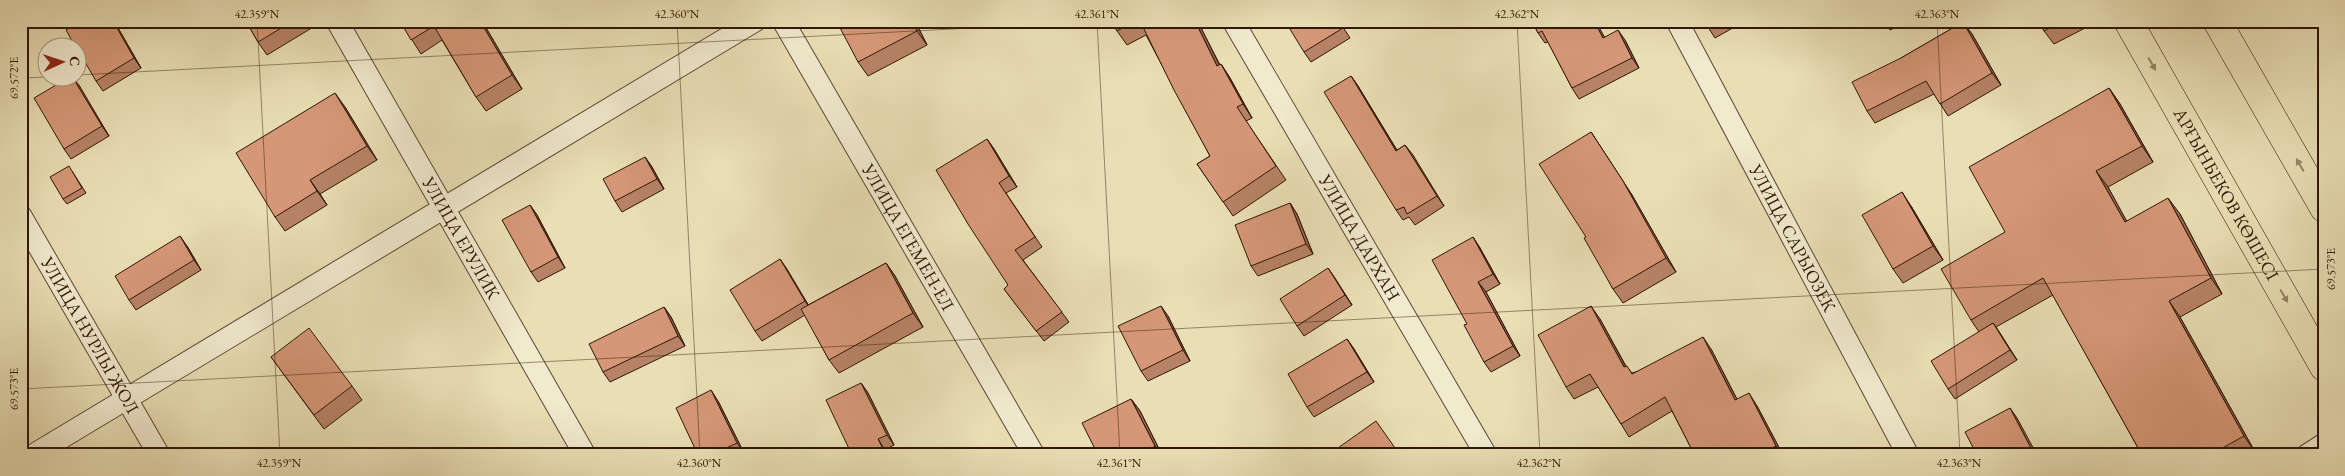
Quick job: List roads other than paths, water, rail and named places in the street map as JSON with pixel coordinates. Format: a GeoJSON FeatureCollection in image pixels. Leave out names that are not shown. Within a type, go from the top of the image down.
{"type":"FeatureCollection","features":[{"type":"Feature","properties":{"kind":"main road","name":"АРҒЫНБЕКОВ КӨШЕСІ"},"geometry":{"type":"LineString","coordinates":[[2128,21],[2320,350]]}},
{"type":"Feature","properties":{"kind":"main road"},"geometry":{"type":"LineString","coordinates":[[2217,21],[2324,208]]}},
{"type":"Feature","properties":{"kind":"street","name":"УЛИЦА ЕРУЛИК"},"geometry":{"type":"LineString","coordinates":[[337,21],[585,455]]}},
{"type":"Feature","properties":{"kind":"street"},"geometry":{"type":"LineString","coordinates":[[33,455],[755,21]]}},
{"type":"Feature","properties":{"kind":"street","name":"УЛИЦА ЕГЕМЕН-ЕЛ"},"geometry":{"type":"LineString","coordinates":[[783,21],[1034,455]]}},
{"type":"Feature","properties":{"kind":"street","name":"УЛИЦА ДАРХАН"},"geometry":{"type":"LineString","coordinates":[[1233,21],[1486,455]]}},
{"type":"Feature","properties":{"kind":"street","name":"УЛИЦА САРЫОЗЕК"},"geometry":{"type":"LineString","coordinates":[[1677,21],[1908,455]]}},
{"type":"Feature","properties":{"kind":"street","name":"УЛИЦА НУРЛЫ ЖОЛ"},"geometry":{"type":"LineString","coordinates":[[21,216],[159,455]]}},
{"type":"Feature","properties":{"kind":"street"},"geometry":{"type":"LineString","coordinates":[[2307,455],[2324,444]]}}]}
